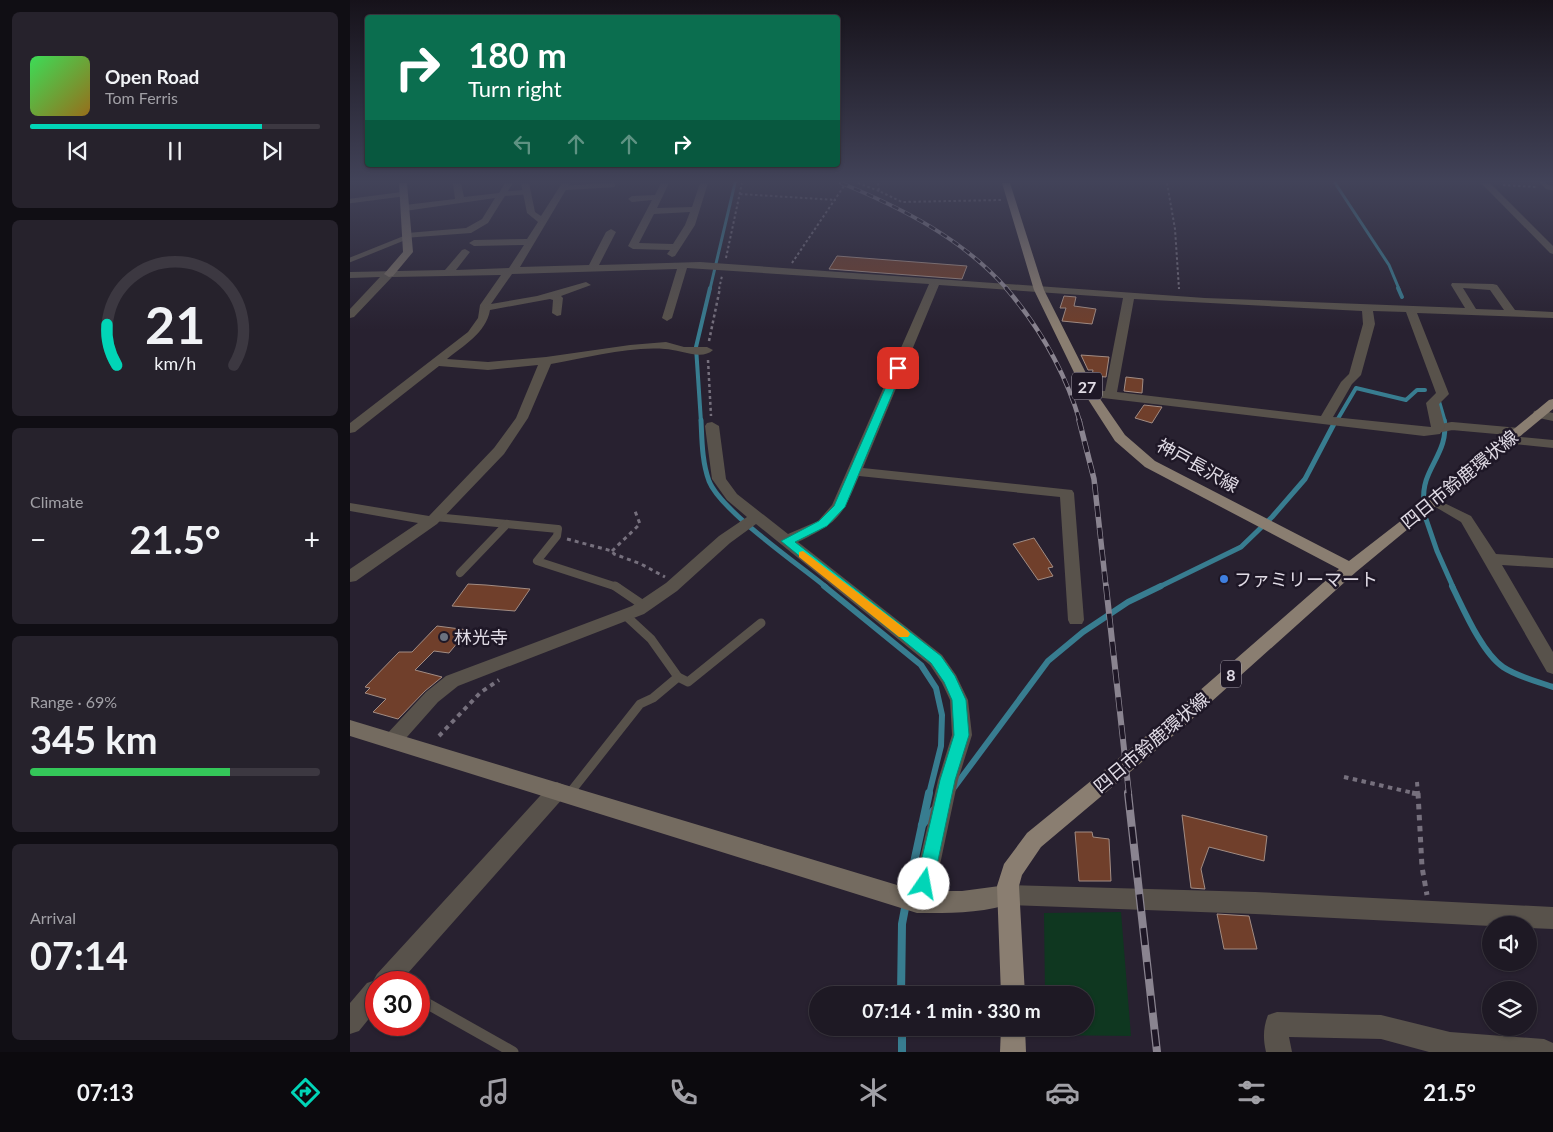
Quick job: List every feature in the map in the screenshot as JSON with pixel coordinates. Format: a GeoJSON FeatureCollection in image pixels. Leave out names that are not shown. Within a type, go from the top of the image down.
{"type":"FeatureCollection","features":[{"type":"Feature","properties":{"kind":"main road","name":"神戸長沢線"},"geometry":{"type":"LineString","coordinates":[[1022,232],[1039,290],[1090,393],[1120,438],[1150,464],[1350,568]]}},
{"type":"Feature","properties":{"kind":"main road","name":"四日市鈴鹿環状線"},"geometry":{"type":"LineString","coordinates":[[1012,986],[1007,895],[1012,871],[1034,840],[1174,724],[1350,568],[1514,436],[1548,411]]}},
{"type":"Feature","properties":{"kind":"main road"},"geometry":{"type":"LineString","coordinates":[[1013,1036],[1013,1052]]}},
{"type":"Feature","properties":{"kind":"street"},"geometry":{"type":"LineString","coordinates":[[350,315],[408,252],[407,232]]}},
{"type":"Feature","properties":{"kind":"street"},"geometry":{"type":"LineString","coordinates":[[407,237],[457,232]]}},
{"type":"Feature","properties":{"kind":"street"},"geometry":{"type":"LineString","coordinates":[[350,429],[479,326],[485,308],[536,232]]}},
{"type":"Feature","properties":{"kind":"street"},"geometry":{"type":"LineString","coordinates":[[593,267],[611,232]]}},
{"type":"Feature","properties":{"kind":"street"},"geometry":{"type":"LineString","coordinates":[[641,232],[633,246],[677,247]]}},
{"type":"Feature","properties":{"kind":"street"},"geometry":{"type":"LineString","coordinates":[[663,266],[677,247],[685,232]]}},
{"type":"Feature","properties":{"kind":"street"},"geometry":{"type":"LineString","coordinates":[[1534,232],[1553,251]]}},
{"type":"Feature","properties":{"kind":"street"},"geometry":{"type":"LineString","coordinates":[[474,243],[530,242]]}},
{"type":"Feature","properties":{"kind":"street"},"geometry":{"type":"LineString","coordinates":[[448,273],[465,252]]}},
{"type":"Feature","properties":{"kind":"street"},"geometry":{"type":"LineString","coordinates":[[667,318],[683,266]]}},
{"type":"Feature","properties":{"kind":"street"},"geometry":{"type":"LineString","coordinates":[[350,275],[593,267],[708,266],[1180,300],[1553,315]]}},
{"type":"Feature","properties":{"kind":"street"},"geometry":{"type":"LineString","coordinates":[[787,541],[823,524],[839,507],[935,282]]}},
{"type":"Feature","properties":{"kind":"street"},"geometry":{"type":"LineString","coordinates":[[485,308],[551,296],[586,285]]}},
{"type":"Feature","properties":{"kind":"street"},"geometry":{"type":"LineString","coordinates":[[1473,312],[1456,285],[1492,287],[1512,314]]}},
{"type":"Feature","properties":{"kind":"street"},"geometry":{"type":"LineString","coordinates":[[551,296],[558,298],[557,313]]}},
{"type":"Feature","properties":{"kind":"street"},"geometry":{"type":"LineString","coordinates":[[1110,395],[1128,296]]}},
{"type":"Feature","properties":{"kind":"street"},"geometry":{"type":"LineString","coordinates":[[1326,420],[1347,382],[1355,376],[1369,324],[1370,314],[1368,308]]}},
{"type":"Feature","properties":{"kind":"street"},"geometry":{"type":"LineString","coordinates":[[1090,393],[1424,432],[1437,429],[1436,414],[1432,403],[1443,394],[1411,310]]}},
{"type":"Feature","properties":{"kind":"street"},"geometry":{"type":"LineString","coordinates":[[436,362],[488,366],[546,361],[630,348],[666,345],[684,350],[707,350]]}},
{"type":"Feature","properties":{"kind":"street"},"geometry":{"type":"LineString","coordinates":[[350,577],[433,519],[499,451],[522,418],[546,361]]}},
{"type":"Feature","properties":{"kind":"street"},"geometry":{"type":"LineString","coordinates":[[712,426],[719,479],[732,497],[936,660],[950,680],[959,700],[962,735],[948,780],[919,902]]}},
{"type":"Feature","properties":{"kind":"street"},"geometry":{"type":"LineString","coordinates":[[1514,436],[1553,444]]}},
{"type":"Feature","properties":{"kind":"street"},"geometry":{"type":"LineString","coordinates":[[854,471],[1067,493],[1076,620]]}},
{"type":"Feature","properties":{"kind":"street"},"geometry":{"type":"LineString","coordinates":[[1434,502],[1466,519],[1553,667]]}},
{"type":"Feature","properties":{"kind":"street"},"geometry":{"type":"LineString","coordinates":[[350,507],[433,519]]}},
{"type":"Feature","properties":{"kind":"street"},"geometry":{"type":"LineString","coordinates":[[392,741],[432,696],[452,681],[626,614],[657,599],[737,528],[756,518]]}},
{"type":"Feature","properties":{"kind":"street"},"geometry":{"type":"LineString","coordinates":[[1491,559],[1553,563]]}},
{"type":"Feature","properties":{"kind":"street"},"geometry":{"type":"LineString","coordinates":[[350,728],[868,889],[919,902],[962,902],[1007,895],[1255,903],[1553,918]]}},
{"type":"Feature","properties":{"kind":"street"},"geometry":{"type":"LineString","coordinates":[[396,971],[563,793]]}},
{"type":"Feature","properties":{"kind":"street"},"geometry":{"type":"LineString","coordinates":[[350,1022],[365,1005]]}},
{"type":"Feature","properties":{"kind":"street"},"geometry":{"type":"LineString","coordinates":[[1279,1052],[1276,1039],[1277,1024],[1381,1027],[1429,1045],[1544,1052]]}},
{"type":"Feature","properties":{"kind":"lane"},"geometry":{"type":"LineString","coordinates":[[350,260],[407,237]]}},
{"type":"Feature","properties":{"kind":"lane"},"geometry":{"type":"LineString","coordinates":[[1437,429],[1452,426],[1514,436]]}},
{"type":"Feature","properties":{"kind":"lane"},"geometry":{"type":"LineString","coordinates":[[433,519],[558,529],[557,536],[537,561],[612,584],[643,605]]}},
{"type":"Feature","properties":{"kind":"lane"},"geometry":{"type":"LineString","coordinates":[[460,573],[507,524]]}},
{"type":"Feature","properties":{"kind":"lane"},"geometry":{"type":"LineString","coordinates":[[626,614],[650,639],[678,677],[688,682],[761,623]]}},
{"type":"Feature","properties":{"kind":"lane"},"geometry":{"type":"LineString","coordinates":[[563,793],[640,704],[653,698],[678,677]]}},
{"type":"Feature","properties":{"kind":"lane"},"geometry":{"type":"LineString","coordinates":[[430,1005],[513,1052]]}},
{"type":"Feature","properties":{"kind":"path"},"geometry":{"type":"LineString","coordinates":[[724,267],[732,232]]}},
{"type":"Feature","properties":{"kind":"path"},"geometry":{"type":"LineString","coordinates":[[786,271],[813,232]]}},
{"type":"Feature","properties":{"kind":"path"},"geometry":{"type":"LineString","coordinates":[[1175,232],[1180,300]]}},
{"type":"Feature","properties":{"kind":"path"},"geometry":{"type":"LineString","coordinates":[[612,551],[640,524],[639,517],[635,511]]}},
{"type":"Feature","properties":{"kind":"path"},"geometry":{"type":"LineString","coordinates":[[557,536],[612,551],[614,554],[641,564],[676,583]]}},
{"type":"Feature","properties":{"kind":"path"},"geometry":{"type":"LineString","coordinates":[[439,736],[481,692],[506,675]]}},
{"type":"Feature","properties":{"kind":"path"},"geometry":{"type":"LineString","coordinates":[[1344,777],[1418,794]]}},
{"type":"Feature","properties":{"kind":"path"},"geometry":{"type":"LineString","coordinates":[[1417,782],[1422,867],[1429,913]]}},
{"type":"Feature","properties":{"kind":"green space"},"geometry":{"type":"Polygon","coordinates":[[[1121,912],[1131,1036],[1094,1036],[1094,986],[1045,986],[1044,913],[1121,912]]]}},
{"type":"Feature","properties":{"kind":"building"},"geometry":{"type":"Polygon","coordinates":[[[837,256],[967,266],[962,279],[829,269],[837,256]]]}},
{"type":"Feature","properties":{"kind":"building"},"geometry":{"type":"Polygon","coordinates":[[[1064,296],[1076,297],[1074,306],[1096,309],[1092,324],[1062,321],[1066,308],[1060,308],[1064,296]]]}},
{"type":"Feature","properties":{"kind":"building"},"geometry":{"type":"Polygon","coordinates":[[[1081,355],[1109,357],[1106,377],[1092,376],[1093,370],[1088,370],[1081,355]]]}},
{"type":"Feature","properties":{"kind":"building"},"geometry":{"type":"Polygon","coordinates":[[[1126,377],[1143,379],[1142,393],[1124,391],[1126,377]]]}},
{"type":"Feature","properties":{"kind":"building"},"geometry":{"type":"Polygon","coordinates":[[[1144,405],[1162,407],[1152,423],[1135,418],[1144,405]]]}},
{"type":"Feature","properties":{"kind":"building"},"geometry":{"type":"Polygon","coordinates":[[[1034,538],[1053,567],[1048,568],[1053,576],[1038,580],[1013,544],[1034,538]]]}},
{"type":"Feature","properties":{"kind":"building"},"geometry":{"type":"Polygon","coordinates":[[[468,584],[530,589],[515,611],[452,606],[468,584]]]}},
{"type":"Feature","properties":{"kind":"building"},"geometry":{"type":"Polygon","coordinates":[[[437,626],[468,630],[449,653],[434,651],[415,670],[442,677],[425,691],[398,719],[373,712],[386,699],[365,693],[370,688],[365,687],[399,652],[412,652],[437,626]]]}},
{"type":"Feature","properties":{"kind":"building"},"geometry":{"type":"Polygon","coordinates":[[[1182,815],[1267,836],[1264,861],[1209,847],[1201,869],[1205,889],[1191,888],[1182,815]]]}},
{"type":"Feature","properties":{"kind":"building"},"geometry":{"type":"Polygon","coordinates":[[[1075,832],[1092,832],[1093,837],[1109,839],[1111,881],[1079,881],[1075,832]]]}},
{"type":"Feature","properties":{"kind":"building"},"geometry":{"type":"Polygon","coordinates":[[[1217,914],[1249,916],[1257,949],[1224,949],[1217,914]]]}},
{"type":"Feature","properties":{"kind":"waterway"},"geometry":{"type":"LineString","coordinates":[[710,289],[723,232]]}},
{"type":"Feature","properties":{"kind":"waterway"},"geometry":{"type":"LineString","coordinates":[[1367,232],[1389,265],[1399,289]]}},
{"type":"Feature","properties":{"kind":"waterway"},"geometry":{"type":"LineString","coordinates":[[701,422],[696,347],[710,288]]}},
{"type":"Feature","properties":{"kind":"waterway"},"geometry":{"type":"LineString","coordinates":[[1398,288],[1402,297]]}},
{"type":"Feature","properties":{"kind":"waterway"},"geometry":{"type":"LineString","coordinates":[[1336,422],[1356,388],[1406,400],[1417,390],[1425,390]]}},
{"type":"Feature","properties":{"kind":"waterway"},"geometry":{"type":"LineString","coordinates":[[1438,398],[1445,422]]}},
{"type":"Feature","properties":{"kind":"waterway"},"geometry":{"type":"LineString","coordinates":[[701,420],[705,466],[709,481],[716,493],[744,522],[826,587]]}},
{"type":"Feature","properties":{"kind":"waterway"},"geometry":{"type":"LineString","coordinates":[[1159,587],[1241,547],[1272,517],[1305,479],[1336,420]]}},
{"type":"Feature","properties":{"kind":"waterway"},"geometry":{"type":"LineString","coordinates":[[1424,502],[1426,480],[1443,443],[1445,432],[1444,420]]}},
{"type":"Feature","properties":{"kind":"waterway"},"geometry":{"type":"LineString","coordinates":[[1426,519],[1437,551],[1453,587]]}},
{"type":"Feature","properties":{"kind":"waterway"},"geometry":{"type":"LineString","coordinates":[[824,586],[921,665],[936,688],[942,715],[941,746],[929,794]]}},
{"type":"Feature","properties":{"kind":"waterway"},"geometry":{"type":"LineString","coordinates":[[953,789],[1048,661],[1083,632],[1128,602],[1161,586]]}},
{"type":"Feature","properties":{"kind":"waterway"},"geometry":{"type":"LineString","coordinates":[[1452,586],[1474,630],[1495,660],[1515,674],[1553,687]]}},
{"type":"Feature","properties":{"kind":"waterway"},"geometry":{"type":"LineString","coordinates":[[922,825],[929,793]]}},
{"type":"Feature","properties":{"kind":"waterway"},"geometry":{"type":"LineString","coordinates":[[922,825],[934,810]]}},
{"type":"Feature","properties":{"kind":"waterway"},"geometry":{"type":"LineString","coordinates":[[907,895],[922,825]]}},
{"type":"Feature","properties":{"kind":"waterway"},"geometry":{"type":"LineString","coordinates":[[901,986],[902,924],[906,903]]}},
{"type":"Feature","properties":{"kind":"waterway"},"geometry":{"type":"LineString","coordinates":[[902,1036],[902,1052]]}},
{"type":"Feature","properties":{"kind":"railway"},"geometry":{"type":"LineString","coordinates":[[938,232],[971,255],[1007,289]]}},
{"type":"Feature","properties":{"kind":"railway"},"geometry":{"type":"LineString","coordinates":[[1006,288],[1030,319],[1050,351],[1067,385],[1080,422]]}},
{"type":"Feature","properties":{"kind":"railway"},"geometry":{"type":"LineString","coordinates":[[1079,420],[1094,479],[1106,587]]}},
{"type":"Feature","properties":{"kind":"railway"},"geometry":{"type":"LineString","coordinates":[[1106,586],[1129,794]]}},
{"type":"Feature","properties":{"kind":"railway"},"geometry":{"type":"LineString","coordinates":[[1128,793],[1157,1052]]}},
{"type":"Feature","properties":{"kind":"slow traffic"},"geometry":{"type":"LineString","coordinates":[[803,554],[904,634]]}},
{"type":"Feature","properties":{"kind":"place","name":"ファミリーマート"},"geometry":{"type":"Point","coordinates":[1224,579]}},
{"type":"Feature","properties":{"kind":"place","name":"林光寺"},"geometry":{"type":"Point","coordinates":[444,637]}},
{"type":"Feature","properties":{"kind":"route"},"geometry":{"type":"LineString","coordinates":[[898,368],[839,507],[823,524],[787,541],[936,660],[950,680],[959,700],[962,735],[948,780],[924,884]]}}]}
